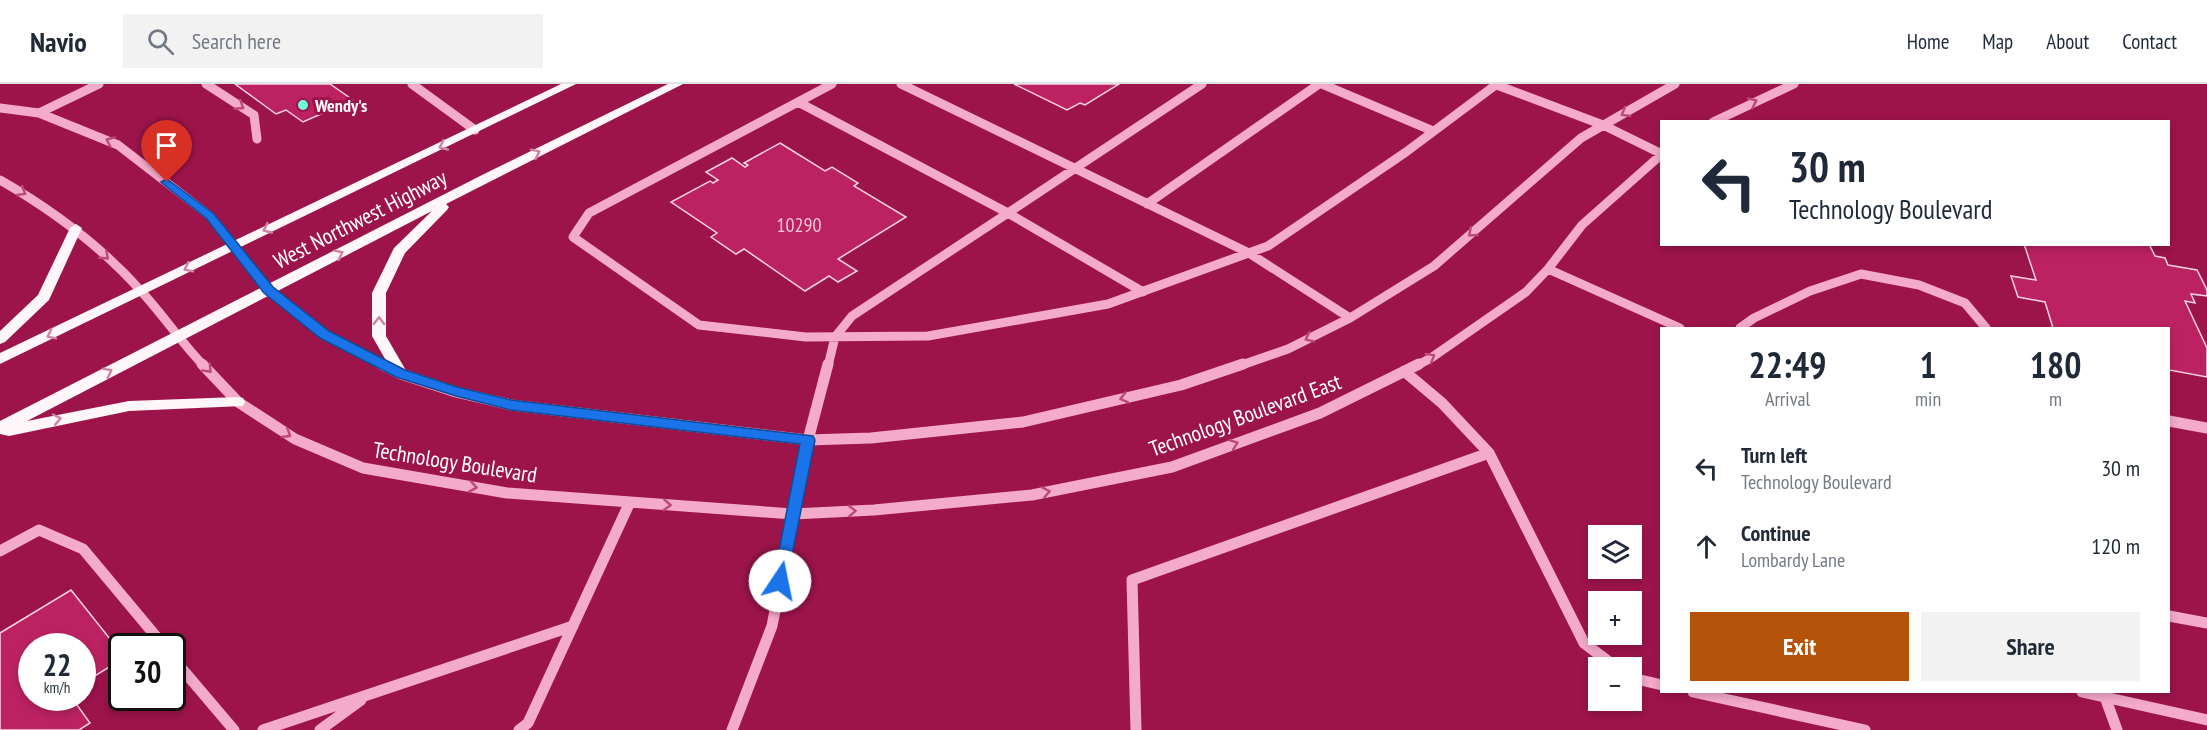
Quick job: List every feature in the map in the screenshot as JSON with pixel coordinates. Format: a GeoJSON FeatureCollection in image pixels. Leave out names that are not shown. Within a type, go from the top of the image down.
{"type":"FeatureCollection","features":[{"type":"Feature","properties":{"kind":"main road","name":"West Northwest Highway"},"geometry":{"type":"LineString","coordinates":[[0,359],[570,84]]}},
{"type":"Feature","properties":{"kind":"main road","name":"West Northwest Highway"},"geometry":{"type":"LineString","coordinates":[[0,430],[484,179],[678,84]]}},
{"type":"Feature","properties":{"kind":"main road"},"geometry":{"type":"LineString","coordinates":[[401,374],[379,336],[379,293],[399,251],[435,212],[484,179]]}},
{"type":"Feature","properties":{"kind":"main road"},"geometry":{"type":"LineString","coordinates":[[0,339],[44,297],[76,228]]}},
{"type":"Feature","properties":{"kind":"main road"},"geometry":{"type":"LineString","coordinates":[[0,430],[129,406],[238,402]]}},
{"type":"Feature","properties":{"kind":"street"},"geometry":{"type":"LineString","coordinates":[[39,113],[99,84]]}},
{"type":"Feature","properties":{"kind":"street"},"geometry":{"type":"LineString","coordinates":[[206,84],[254,116],[257,139]]}},
{"type":"Feature","properties":{"kind":"street"},"geometry":{"type":"LineString","coordinates":[[412,84],[475,130]]}},
{"type":"Feature","properties":{"kind":"street"},"geometry":{"type":"LineString","coordinates":[[832,84],[589,213],[573,237],[699,325],[806,337],[928,336],[1108,304],[1268,246],[1406,152],[1495,84],[1603,125],[1660,153]]}},
{"type":"Feature","properties":{"kind":"street"},"geometry":{"type":"LineString","coordinates":[[901,84],[1249,253],[1350,318]]}},
{"type":"Feature","properties":{"kind":"street"},"geometry":{"type":"LineString","coordinates":[[732,730],[772,626],[808,440],[835,337],[852,316],[1202,84]]}},
{"type":"Feature","properties":{"kind":"street"},"geometry":{"type":"LineString","coordinates":[[1147,204],[1320,84],[1433,131]]}},
{"type":"Feature","properties":{"kind":"street"},"geometry":{"type":"LineString","coordinates":[[0,108],[39,113],[118,145],[200,207],[234,245],[268,290],[324,334],[401,374],[456,392],[511,405],[808,440],[871,438],[1023,422],[1181,385],[1288,349],[1350,318],[1434,266],[1581,138],[1676,84]]}},
{"type":"Feature","properties":{"kind":"street"},"geometry":{"type":"LineString","coordinates":[[1717,120],[1794,84]]}},
{"type":"Feature","properties":{"kind":"street"},"geometry":{"type":"LineString","coordinates":[[798,102],[1008,213],[1143,292]]}},
{"type":"Feature","properties":{"kind":"street","name":"Technology Boulevard East"},"geometry":{"type":"LineString","coordinates":[[793,514],[874,510],[1032,495],[1172,467],[1320,413],[1431,358],[1526,292],[1548,269],[1582,225],[1660,156]]}},
{"type":"Feature","properties":{"kind":"street","name":"Technology Boulevard"},"geometry":{"type":"LineString","coordinates":[[0,180],[44,205],[76,228],[141,291],[177,337],[238,402],[295,439],[363,468],[507,493],[793,514]]}},
{"type":"Feature","properties":{"kind":"street"},"geometry":{"type":"LineString","coordinates":[[1548,269],[1678,327]]}},
{"type":"Feature","properties":{"kind":"street"},"geometry":{"type":"LineString","coordinates":[[1741,327],[1754,318],[1810,291],[1861,274],[1919,285],[1965,303],[1985,327]]}},
{"type":"Feature","properties":{"kind":"street"},"geometry":{"type":"LineString","coordinates":[[1404,371],[1442,403],[1490,453],[1584,643],[1602,657]]}},
{"type":"Feature","properties":{"kind":"street"},"geometry":{"type":"LineString","coordinates":[[2170,421],[2207,428]]}},
{"type":"Feature","properties":{"kind":"street"},"geometry":{"type":"LineString","coordinates":[[1136,730],[1132,580],[1490,453]]}},
{"type":"Feature","properties":{"kind":"street"},"geometry":{"type":"LineString","coordinates":[[519,730],[528,723],[630,502]]}},
{"type":"Feature","properties":{"kind":"street"},"geometry":{"type":"LineString","coordinates":[[0,551],[39,530],[83,549],[153,633]]}},
{"type":"Feature","properties":{"kind":"street"},"geometry":{"type":"LineString","coordinates":[[2170,616],[2207,623]]}},
{"type":"Feature","properties":{"kind":"street"},"geometry":{"type":"LineString","coordinates":[[263,730],[573,626]]}},
{"type":"Feature","properties":{"kind":"street"},"geometry":{"type":"LineString","coordinates":[[186,673],[234,730]]}},
{"type":"Feature","properties":{"kind":"street"},"geometry":{"type":"LineString","coordinates":[[1642,680],[1660,685]]}},
{"type":"Feature","properties":{"kind":"street"},"geometry":{"type":"LineString","coordinates":[[1698,693],[1865,730]]}},
{"type":"Feature","properties":{"kind":"street"},"geometry":{"type":"LineString","coordinates":[[2087,693],[2207,720]]}},
{"type":"Feature","properties":{"kind":"street"},"geometry":{"type":"LineString","coordinates":[[320,730],[370,694]]}},
{"type":"Feature","properties":{"kind":"street"},"geometry":{"type":"LineString","coordinates":[[2105,697],[2117,730]]}},
{"type":"Feature","properties":{"kind":"building","name":"Wendy's"},"geometry":{"type":"Polygon","coordinates":[[[235,84],[330,84],[353,100],[303,122],[286,110],[276,114],[235,84]]]}},
{"type":"Feature","properties":{"kind":"building"},"geometry":{"type":"Polygon","coordinates":[[[1014,84],[1119,84],[1085,105],[1080,103],[1067,110],[1014,84]]]}},
{"type":"Feature","properties":{"kind":"building"},"geometry":{"type":"Polygon","coordinates":[[[780,143],[825,171],[832,167],[858,183],[854,186],[906,217],[838,259],[857,271],[838,282],[829,276],[805,291],[744,249],[736,254],[711,237],[717,233],[671,202],[710,181],[713,183],[718,180],[706,172],[732,158],[745,167],[748,165],[744,163],[780,143]]]}},
{"type":"Feature","properties":{"kind":"building"},"geometry":{"type":"Polygon","coordinates":[[[2025,246],[2150,246],[2155,256],[2165,258],[2168,265],[2197,270],[2207,290],[2207,296],[2191,294],[2195,303],[2185,301],[2207,348],[2207,377],[2170,370],[2170,327],[2053,327],[2045,302],[2018,297],[2011,276],[2036,280],[2025,246]]]}},
{"type":"Feature","properties":{"kind":"building"},"geometry":{"type":"Polygon","coordinates":[[[71,590],[108,636],[108,668],[96,675],[96,633],[18,633],[18,711],[81,711],[90,723],[79,730],[0,730],[0,633],[71,590]]]}},
{"type":"Feature","properties":{"kind":"place","name":"Wendy's"},"geometry":{"type":"Point","coordinates":[303,105]}},
{"type":"Feature","properties":{"kind":"route"},"geometry":{"type":"LineString","coordinates":[[167,182],[210,216],[268,290],[324,334],[401,374],[456,392],[511,405],[808,440],[780,581]]}}]}
